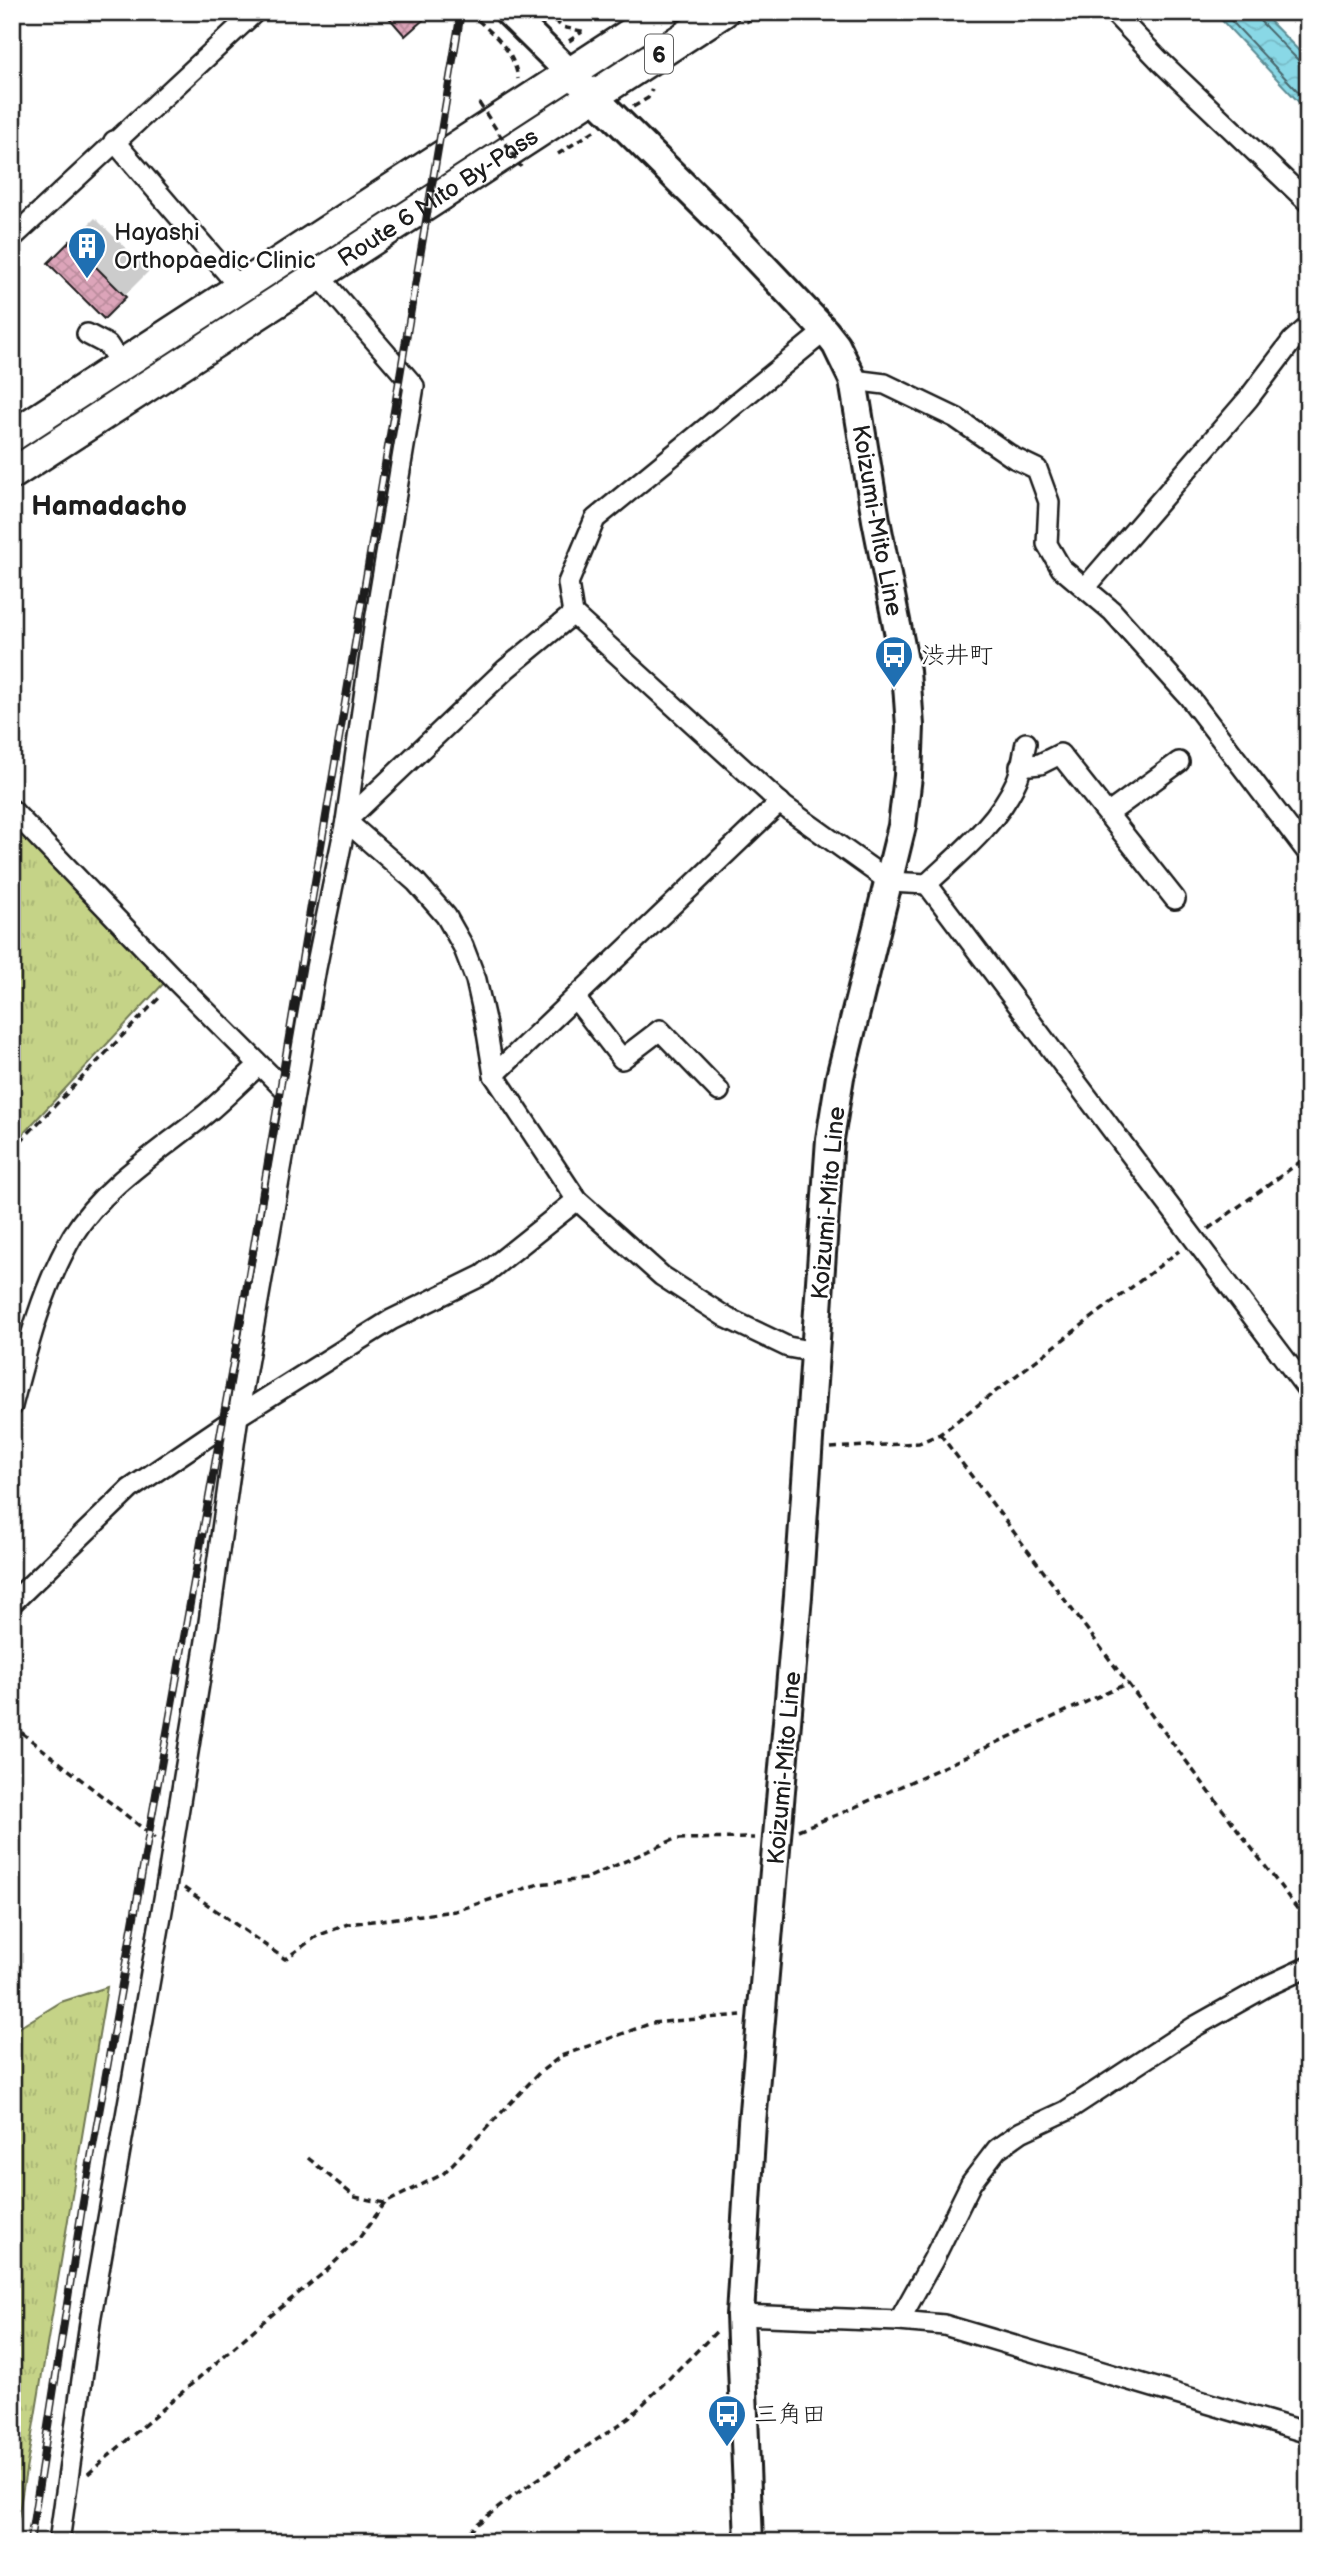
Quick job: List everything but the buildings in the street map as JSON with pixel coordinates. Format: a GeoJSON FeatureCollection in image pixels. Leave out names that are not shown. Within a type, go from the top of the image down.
{"type":"FeatureCollection","features":[{"type":"Feature","properties":{"kind":"highway","name":"Route 6 Mito By-Pass"},"geometry":{"type":"LineString","coordinates":[[12,436],[664,12]]}},
{"type":"Feature","properties":{"kind":"highway","name":"Route 6 Mito By-Pass"},"geometry":{"type":"LineString","coordinates":[[12,474],[723,12]]}},
{"type":"Feature","properties":{"kind":"main road","name":"Koizumi-Mito Line"},"geometry":{"type":"LineString","coordinates":[[508,12],[733,234],[836,345],[853,380],[909,697],[908,776],[902,826],[841,1077],[830,1139],[798,1596],[761,2014],[740,2315],[749,2542]]}},
{"type":"Feature","properties":{"kind":"street"},"geometry":{"type":"LineString","coordinates":[[12,238],[255,12]]}},
{"type":"Feature","properties":{"kind":"street"},"geometry":{"type":"LineString","coordinates":[[1113,12],[1160,61],[1308,202]]}},
{"type":"Feature","properties":{"kind":"street"},"geometry":{"type":"LineString","coordinates":[[114,141],[240,288]]}},
{"type":"Feature","properties":{"kind":"street"},"geometry":{"type":"LineString","coordinates":[[59,2542],[91,2316],[168,1876],[209,1622],[238,1416],[293,1098],[346,821],[375,621],[414,386],[318,276]]}},
{"type":"Feature","properties":{"kind":"street"},"geometry":{"type":"LineString","coordinates":[[1086,588],[1248,399],[1292,341],[1308,327]]}},
{"type":"Feature","properties":{"kind":"street"},"geometry":{"type":"LineString","coordinates":[[825,331],[595,519],[568,583],[573,614],[780,802],[890,881],[927,884],[976,838],[999,812],[1017,779],[1026,743]]}},
{"type":"Feature","properties":{"kind":"street"},"geometry":{"type":"LineString","coordinates":[[87,334],[108,345],[121,365]]}},
{"type":"Feature","properties":{"kind":"street"},"geometry":{"type":"LineString","coordinates":[[853,380],[885,384],[956,418],[1014,458],[1037,469],[1049,502],[1047,544],[1061,568],[1112,611],[1189,697],[1308,853]]}},
{"type":"Feature","properties":{"kind":"street"},"geometry":{"type":"LineString","coordinates":[[346,821],[506,669],[573,614]]}},
{"type":"Feature","properties":{"kind":"street"},"geometry":{"type":"LineString","coordinates":[[1020,766],[1040,764],[1060,754],[1175,899]]}},
{"type":"Feature","properties":{"kind":"street"},"geometry":{"type":"LineString","coordinates":[[1109,813],[1179,762]]}},
{"type":"Feature","properties":{"kind":"street"},"geometry":{"type":"LineString","coordinates":[[494,1075],[780,802]]}},
{"type":"Feature","properties":{"kind":"street"},"geometry":{"type":"LineString","coordinates":[[12,810],[258,1066],[293,1098]]}},
{"type":"Feature","properties":{"kind":"street"},"geometry":{"type":"LineString","coordinates":[[346,821],[416,882],[446,916],[463,946],[476,980],[494,1075],[577,1200],[662,1276],[727,1318],[788,1347],[815,1352]]}},
{"type":"Feature","properties":{"kind":"street"},"geometry":{"type":"LineString","coordinates":[[927,884],[1308,1390]]}},
{"type":"Feature","properties":{"kind":"street"},"geometry":{"type":"LineString","coordinates":[[575,999],[622,1059],[660,1030],[719,1091]]}},
{"type":"Feature","properties":{"kind":"street"},"geometry":{"type":"LineString","coordinates":[[12,1406],[29,1341],[48,1285],[74,1234],[116,1185],[207,1112],[258,1066]]}},
{"type":"Feature","properties":{"kind":"street"},"geometry":{"type":"LineString","coordinates":[[12,1603],[130,1489],[238,1416],[391,1320],[483,1275],[577,1200]]}},
{"type":"Feature","properties":{"kind":"street"},"geometry":{"type":"LineString","coordinates":[[899,2321],[971,2183],[997,2149],[1021,2132],[1066,2111],[1194,2027],[1267,1986],[1308,1967]]}},
{"type":"Feature","properties":{"kind":"street"},"geometry":{"type":"LineString","coordinates":[[740,2315],[944,2325],[1308,2433]]}},
{"type":"Feature","properties":{"kind":"path"},"geometry":{"type":"LineString","coordinates":[[469,12],[507,48],[518,76]]}},
{"type":"Feature","properties":{"kind":"path"},"geometry":{"type":"LineString","coordinates":[[546,12],[562,27],[582,32]]}},
{"type":"Feature","properties":{"kind":"path"},"geometry":{"type":"LineString","coordinates":[[479,103],[521,167]]}},
{"type":"Feature","properties":{"kind":"path"},"geometry":{"type":"LineString","coordinates":[[12,1150],[176,981]]}},
{"type":"Feature","properties":{"kind":"path"},"geometry":{"type":"LineString","coordinates":[[808,1449],[919,1443],[940,1434],[1308,1156]]}},
{"type":"Feature","properties":{"kind":"path"},"geometry":{"type":"LineString","coordinates":[[940,1434],[1308,1923]]}},
{"type":"Feature","properties":{"kind":"path"},"geometry":{"type":"LineString","coordinates":[[168,1876],[285,1959],[317,1936],[348,1924],[455,1911],[538,1884],[585,1879],[674,1839],[778,1838],[844,1812],[1128,1683]]}},
{"type":"Feature","properties":{"kind":"path"},"geometry":{"type":"LineString","coordinates":[[12,1725],[171,1850]]}},
{"type":"Feature","properties":{"kind":"path"},"geometry":{"type":"LineString","coordinates":[[67,2492],[327,2270],[360,2237],[385,2203],[443,2174],[539,2073],[561,2056],[652,2023],[761,2014]]}},
{"type":"Feature","properties":{"kind":"path"},"geometry":{"type":"LineString","coordinates":[[308,2158],[355,2197],[385,2203]]}},
{"type":"Feature","properties":{"kind":"path"},"geometry":{"type":"LineString","coordinates":[[462,2542],[476,2525],[516,2494],[629,2418],[725,2323],[740,2315]]}},
{"type":"Feature","properties":{"kind":"green space"},"geometry":{"type":"Polygon","coordinates":[[[12,825],[165,982],[12,1143],[12,825]]]}},
{"type":"Feature","properties":{"kind":"green space"},"geometry":{"type":"Polygon","coordinates":[[[107,1987],[12,2542],[12,2032],[61,2002],[107,1987]]]}},
{"type":"Feature","properties":{"kind":"water"},"geometry":{"type":"Polygon","coordinates":[[[1214,12],[1261,12],[1308,60],[1308,112],[1214,12]]]}},
{"type":"Feature","properties":{"kind":"railway"},"geometry":{"type":"LineString","coordinates":[[30,2542],[82,2208],[253,1251],[461,12]]}},
{"type":"Feature","properties":{"kind":"place","name":"Hayashi Orthopaedic Clinic"},"geometry":{"type":"Point","coordinates":[87,280]}},
{"type":"Feature","properties":{"kind":"place","name":"渋井町"},"geometry":{"type":"Point","coordinates":[894,689]}},
{"type":"Feature","properties":{"kind":"place","name":"三角田"},"geometry":{"type":"Point","coordinates":[727,2448]}},
{"type":"Feature","properties":{"kind":"district","name":"Hamadacho"},"geometry":{"type":"Point","coordinates":[109,505]}}]}
